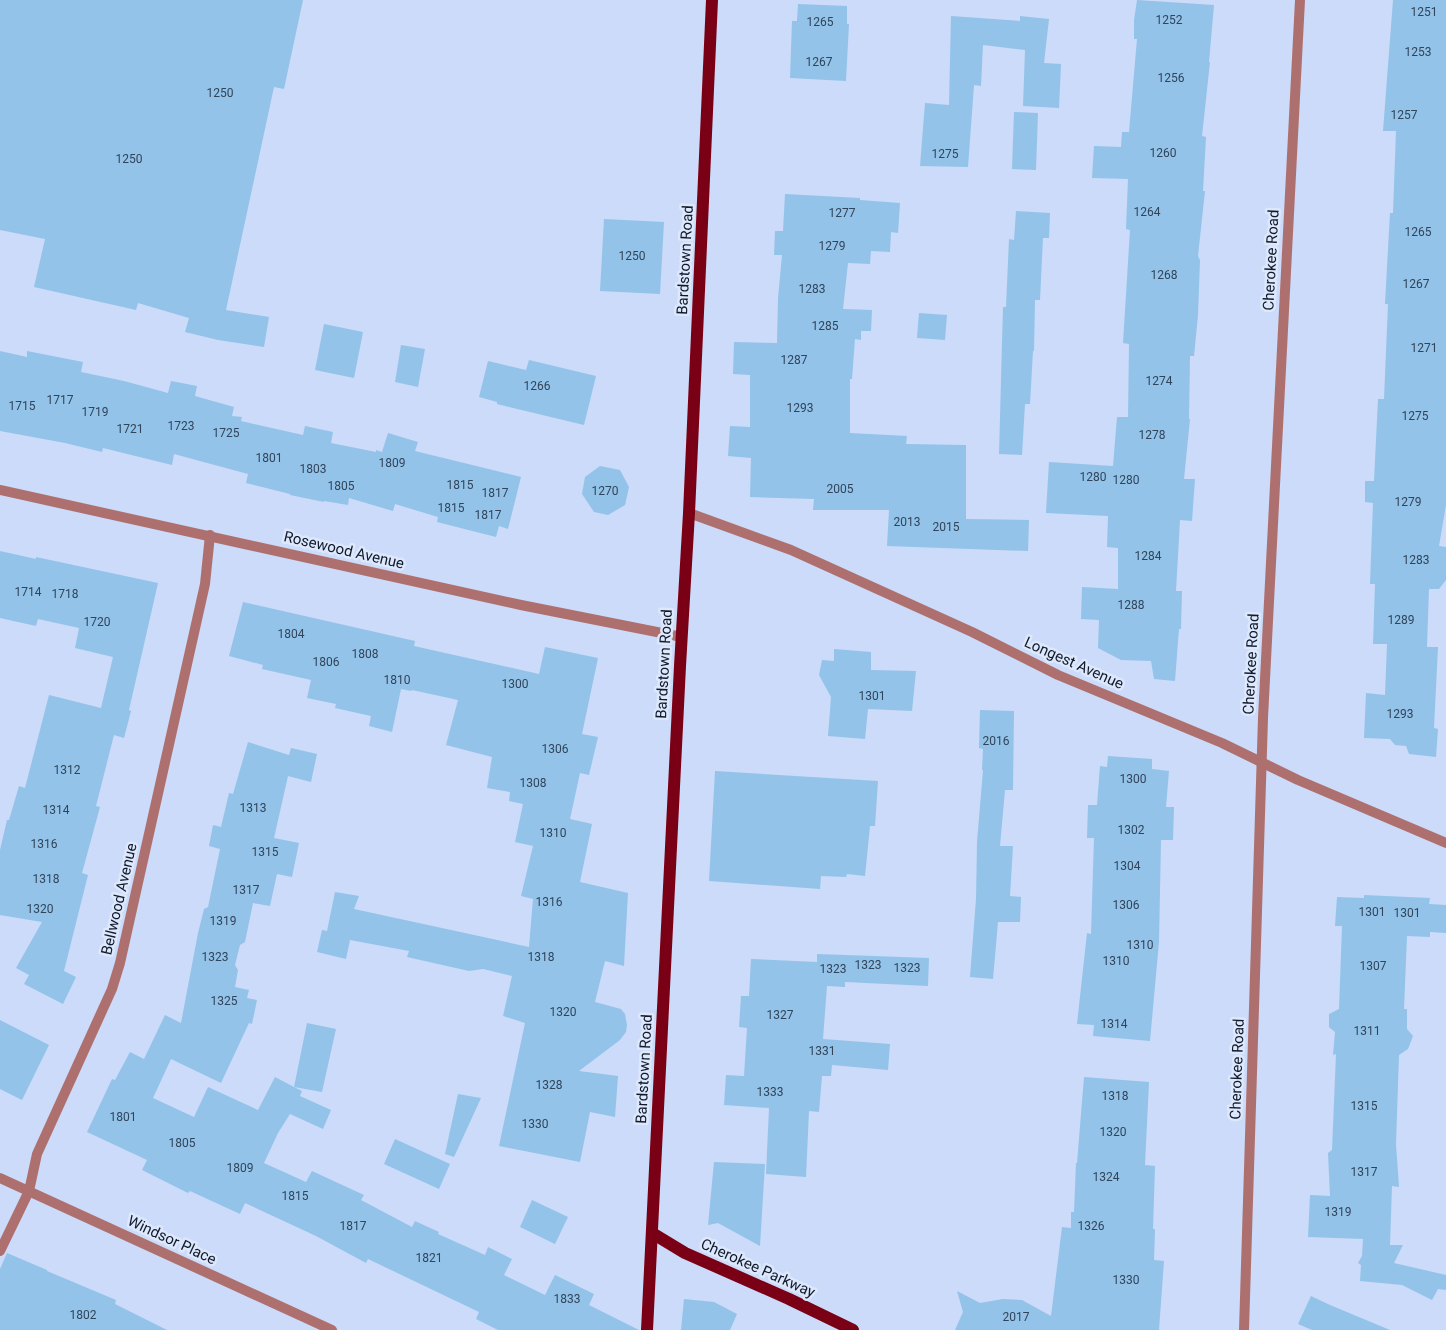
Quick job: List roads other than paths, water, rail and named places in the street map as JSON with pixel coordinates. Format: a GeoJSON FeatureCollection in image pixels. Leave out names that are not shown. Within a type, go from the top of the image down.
{"type":"FeatureCollection","features":[{"type":"Feature","properties":{"kind":"main road","name":"Bardstown Road"},"geometry":{"type":"LineString","coordinates":[[646,1330],[689,513],[712,0]]}},
{"type":"Feature","properties":{"kind":"main road","name":"Cherokee Parkway"},"geometry":{"type":"LineString","coordinates":[[652,1233],[685,1253],[789,1299],[853,1330]]}},
{"type":"Feature","properties":{"kind":"street","name":"Cherokee Road"},"geometry":{"type":"LineString","coordinates":[[1244,1330],[1262,761],[1300,0]]}},
{"type":"Feature","properties":{"kind":"street","name":"Rosewood Avenue"},"geometry":{"type":"LineString","coordinates":[[0,490],[521,605],[682,637]]}},
{"type":"Feature","properties":{"kind":"street","name":"Longest Avenue"},"geometry":{"type":"LineString","coordinates":[[689,513],[791,550],[972,632],[1058,675],[1222,743],[1298,780],[1446,843]]}},
{"type":"Feature","properties":{"kind":"street","name":"Bellwood Avenue"},"geometry":{"type":"LineString","coordinates":[[0,1250],[29,1191],[37,1154],[112,989],[120,963],[205,584],[210,535]]}},
{"type":"Feature","properties":{"kind":"street","name":"Windsor Place"},"geometry":{"type":"LineString","coordinates":[[0,1178],[332,1330]]}}]}
